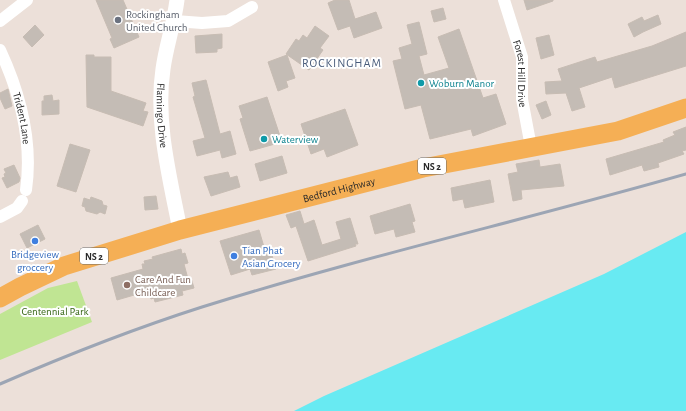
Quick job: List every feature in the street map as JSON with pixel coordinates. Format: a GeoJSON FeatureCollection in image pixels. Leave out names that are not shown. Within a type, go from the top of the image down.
{"type":"FeatureCollection","features":[{"type":"Feature","properties":{"kind":"main road","name":"Bedford Highway"},"geometry":{"type":"LineString","coordinates":[[0,298],[64,266],[180,230],[423,168],[618,131],[686,108]]}},
{"type":"Feature","properties":{"kind":"street"},"geometry":{"type":"LineString","coordinates":[[0,21],[27,0]]}},
{"type":"Feature","properties":{"kind":"street","name":"Flamingo Drive"},"geometry":{"type":"LineString","coordinates":[[177,0],[174,21],[163,69],[161,118],[180,230]]}},
{"type":"Feature","properties":{"kind":"street","name":"Forest Hill Drive"},"geometry":{"type":"LineString","coordinates":[[504,0],[522,57],[522,99],[531,148]]}},
{"type":"Feature","properties":{"kind":"street"},"geometry":{"type":"LineString","coordinates":[[174,21],[202,23],[228,21],[252,8]]}},
{"type":"Feature","properties":{"kind":"street","name":"Trident Lane"},"geometry":{"type":"LineString","coordinates":[[0,50],[18,94],[26,136],[24,195],[17,208],[0,217]]}},
{"type":"Feature","properties":{"kind":"green space","name":"Centennial Park"},"geometry":{"type":"Polygon","coordinates":[[[77,281],[92,322],[0,360],[0,314],[48,288],[77,281]]]}},
{"type":"Feature","properties":{"kind":"water"},"geometry":{"type":"Polygon","coordinates":[[[686,232],[686,411],[294,411],[324,396],[604,274],[686,232]]]}},
{"type":"Feature","properties":{"kind":"building","name":"Rockingham United Church"},"geometry":{"type":"Polygon","coordinates":[[[96,0],[123,0],[139,37],[114,48],[110,39],[112,38],[96,0]]]}},
{"type":"Feature","properties":{"kind":"building"},"geometry":{"type":"Polygon","coordinates":[[[335,0],[349,0],[355,19],[376,12],[382,28],[354,38],[350,26],[338,30],[328,3],[335,0]]]}},
{"type":"Feature","properties":{"kind":"building"},"geometry":{"type":"Polygon","coordinates":[[[524,0],[553,0],[553,1],[527,10],[524,0]]]}},
{"type":"Feature","properties":{"kind":"building"},"geometry":{"type":"Polygon","coordinates":[[[443,8],[446,19],[434,22],[431,11],[443,8]]]}},
{"type":"Feature","properties":{"kind":"building"},"geometry":{"type":"Polygon","coordinates":[[[658,15],[661,24],[634,37],[628,24],[642,17],[644,21],[658,15]]]}},
{"type":"Feature","properties":{"kind":"building"},"geometry":{"type":"Polygon","coordinates":[[[419,22],[427,54],[419,56],[424,75],[449,68],[438,37],[459,29],[483,98],[496,94],[506,124],[473,136],[471,129],[430,139],[421,105],[405,109],[393,61],[402,59],[399,48],[412,44],[407,25],[419,22]]]}},
{"type":"Feature","properties":{"kind":"building"},"geometry":{"type":"Polygon","coordinates":[[[35,25],[44,35],[32,47],[23,37],[35,25]]]}},
{"type":"Feature","properties":{"kind":"building"},"geometry":{"type":"Polygon","coordinates":[[[315,26],[329,36],[320,48],[323,50],[309,70],[286,54],[296,39],[299,41],[303,35],[307,38],[315,26]]]}},
{"type":"Feature","properties":{"kind":"building"},"geometry":{"type":"Polygon","coordinates":[[[686,32],[686,66],[615,88],[612,77],[579,88],[585,107],[572,111],[566,93],[546,94],[545,82],[562,81],[558,69],[595,57],[597,62],[652,46],[686,32]]]}},
{"type":"Feature","properties":{"kind":"building"},"geometry":{"type":"Polygon","coordinates":[[[222,34],[222,48],[217,49],[217,52],[196,53],[195,36],[222,34]]]}},
{"type":"Feature","properties":{"kind":"building"},"geometry":{"type":"Polygon","coordinates":[[[549,35],[554,55],[541,59],[536,38],[549,35]]]}},
{"type":"Feature","properties":{"kind":"building"},"geometry":{"type":"Polygon","coordinates":[[[86,55],[94,55],[94,57],[111,57],[111,91],[146,103],[143,111],[148,112],[143,126],[87,107],[86,55]]]}},
{"type":"Feature","properties":{"kind":"building"},"geometry":{"type":"Polygon","coordinates":[[[287,55],[295,78],[286,81],[288,87],[278,91],[268,62],[287,55]]]}},
{"type":"Feature","properties":{"kind":"building"},"geometry":{"type":"Polygon","coordinates":[[[206,80],[220,134],[230,131],[236,154],[222,158],[220,150],[197,156],[193,141],[205,138],[193,97],[195,96],[192,83],[206,80]]]}},
{"type":"Feature","properties":{"kind":"building"},"geometry":{"type":"Polygon","coordinates":[[[8,89],[12,106],[5,109],[0,98],[0,93],[8,89]]]}},
{"type":"Feature","properties":{"kind":"building"},"geometry":{"type":"Polygon","coordinates":[[[52,95],[53,101],[59,100],[59,114],[42,115],[42,101],[44,101],[44,96],[52,95]]]}},
{"type":"Feature","properties":{"kind":"building","name":"Waterview"},"geometry":{"type":"Polygon","coordinates":[[[267,97],[282,142],[250,151],[240,119],[243,118],[239,106],[267,97]]]}},
{"type":"Feature","properties":{"kind":"building"},"geometry":{"type":"Polygon","coordinates":[[[546,101],[551,115],[542,119],[536,105],[546,101]]]}},
{"type":"Feature","properties":{"kind":"building"},"geometry":{"type":"Polygon","coordinates":[[[345,109],[358,145],[327,157],[324,149],[311,154],[301,124],[345,109]]]}},
{"type":"Feature","properties":{"kind":"building"},"geometry":{"type":"Polygon","coordinates":[[[686,127],[686,150],[682,151],[684,154],[658,163],[659,167],[644,171],[642,165],[610,175],[606,159],[664,142],[663,140],[675,135],[673,132],[686,127]]]}},
{"type":"Feature","properties":{"kind":"building"},"geometry":{"type":"Polygon","coordinates":[[[70,144],[90,150],[76,192],[57,186],[70,144]]]}},
{"type":"Feature","properties":{"kind":"building"},"geometry":{"type":"Polygon","coordinates":[[[282,156],[287,173],[260,181],[255,164],[282,156]]]}},
{"type":"Feature","properties":{"kind":"building"},"geometry":{"type":"Polygon","coordinates":[[[539,160],[540,167],[560,164],[564,186],[521,190],[522,199],[513,201],[508,174],[518,172],[516,164],[539,160]]]}},
{"type":"Feature","properties":{"kind":"building"},"geometry":{"type":"Polygon","coordinates":[[[14,165],[20,178],[19,182],[7,188],[2,178],[5,177],[4,174],[6,173],[4,169],[14,165]]]}},
{"type":"Feature","properties":{"kind":"building"},"geometry":{"type":"Polygon","coordinates":[[[228,172],[230,178],[237,176],[240,187],[211,196],[204,177],[228,172]]]}},
{"type":"Feature","properties":{"kind":"building"},"geometry":{"type":"Polygon","coordinates":[[[490,180],[494,202],[465,208],[463,199],[453,201],[451,188],[490,180]]]}},
{"type":"Feature","properties":{"kind":"building"},"geometry":{"type":"Polygon","coordinates":[[[156,196],[158,209],[145,210],[144,197],[156,196]]]}},
{"type":"Feature","properties":{"kind":"building"},"geometry":{"type":"Polygon","coordinates":[[[91,197],[102,201],[103,205],[107,206],[105,214],[100,212],[97,214],[86,211],[85,207],[82,206],[84,198],[90,200],[91,197]]]}},
{"type":"Feature","properties":{"kind":"building"},"geometry":{"type":"Polygon","coordinates":[[[410,204],[415,221],[412,222],[415,232],[396,237],[394,229],[375,234],[370,216],[410,204]]]}},
{"type":"Feature","properties":{"kind":"building"},"geometry":{"type":"Polygon","coordinates":[[[300,211],[304,224],[314,220],[322,245],[341,239],[336,222],[350,218],[358,244],[355,244],[356,246],[308,261],[296,226],[291,228],[286,215],[300,211]]]}},
{"type":"Feature","properties":{"kind":"building"},"geometry":{"type":"Polygon","coordinates":[[[38,225],[45,239],[27,248],[20,234],[38,225]]]}},
{"type":"Feature","properties":{"kind":"building"},"geometry":{"type":"Polygon","coordinates":[[[259,230],[264,247],[269,245],[276,269],[252,275],[250,269],[231,275],[220,241],[259,230]]]}},
{"type":"Feature","properties":{"kind":"building"},"geometry":{"type":"Polygon","coordinates":[[[181,249],[182,254],[185,253],[188,263],[184,264],[188,279],[191,278],[194,288],[182,291],[183,295],[155,302],[154,298],[151,299],[148,291],[117,300],[111,278],[143,269],[142,264],[145,264],[144,261],[153,259],[152,257],[181,249]]]}},
{"type":"Feature","properties":{"kind":"railway"},"geometry":{"type":"LineString","coordinates":[[0,384],[100,343],[202,307],[383,255],[686,174]]}},
{"type":"Feature","properties":{"kind":"place","name":"Rockingham United Church"},"geometry":{"type":"Point","coordinates":[118,20]}},
{"type":"Feature","properties":{"kind":"place","name":"Woburn Manor"},"geometry":{"type":"Point","coordinates":[421,83]}},
{"type":"Feature","properties":{"kind":"place","name":"Waterview"},"geometry":{"type":"Point","coordinates":[264,139]}},
{"type":"Feature","properties":{"kind":"place","name":"Bridgeview groccery"},"geometry":{"type":"Point","coordinates":[35,241]}},
{"type":"Feature","properties":{"kind":"place","name":"Tian Phat Asian Grocery"},"geometry":{"type":"Point","coordinates":[234,256]}},
{"type":"Feature","properties":{"kind":"place","name":"Care And Fun Childcare"},"geometry":{"type":"Point","coordinates":[127,285]}},
{"type":"Feature","properties":{"kind":"district","name":"ROCKINGHAM"},"geometry":{"type":"Point","coordinates":[342,63]}}]}
